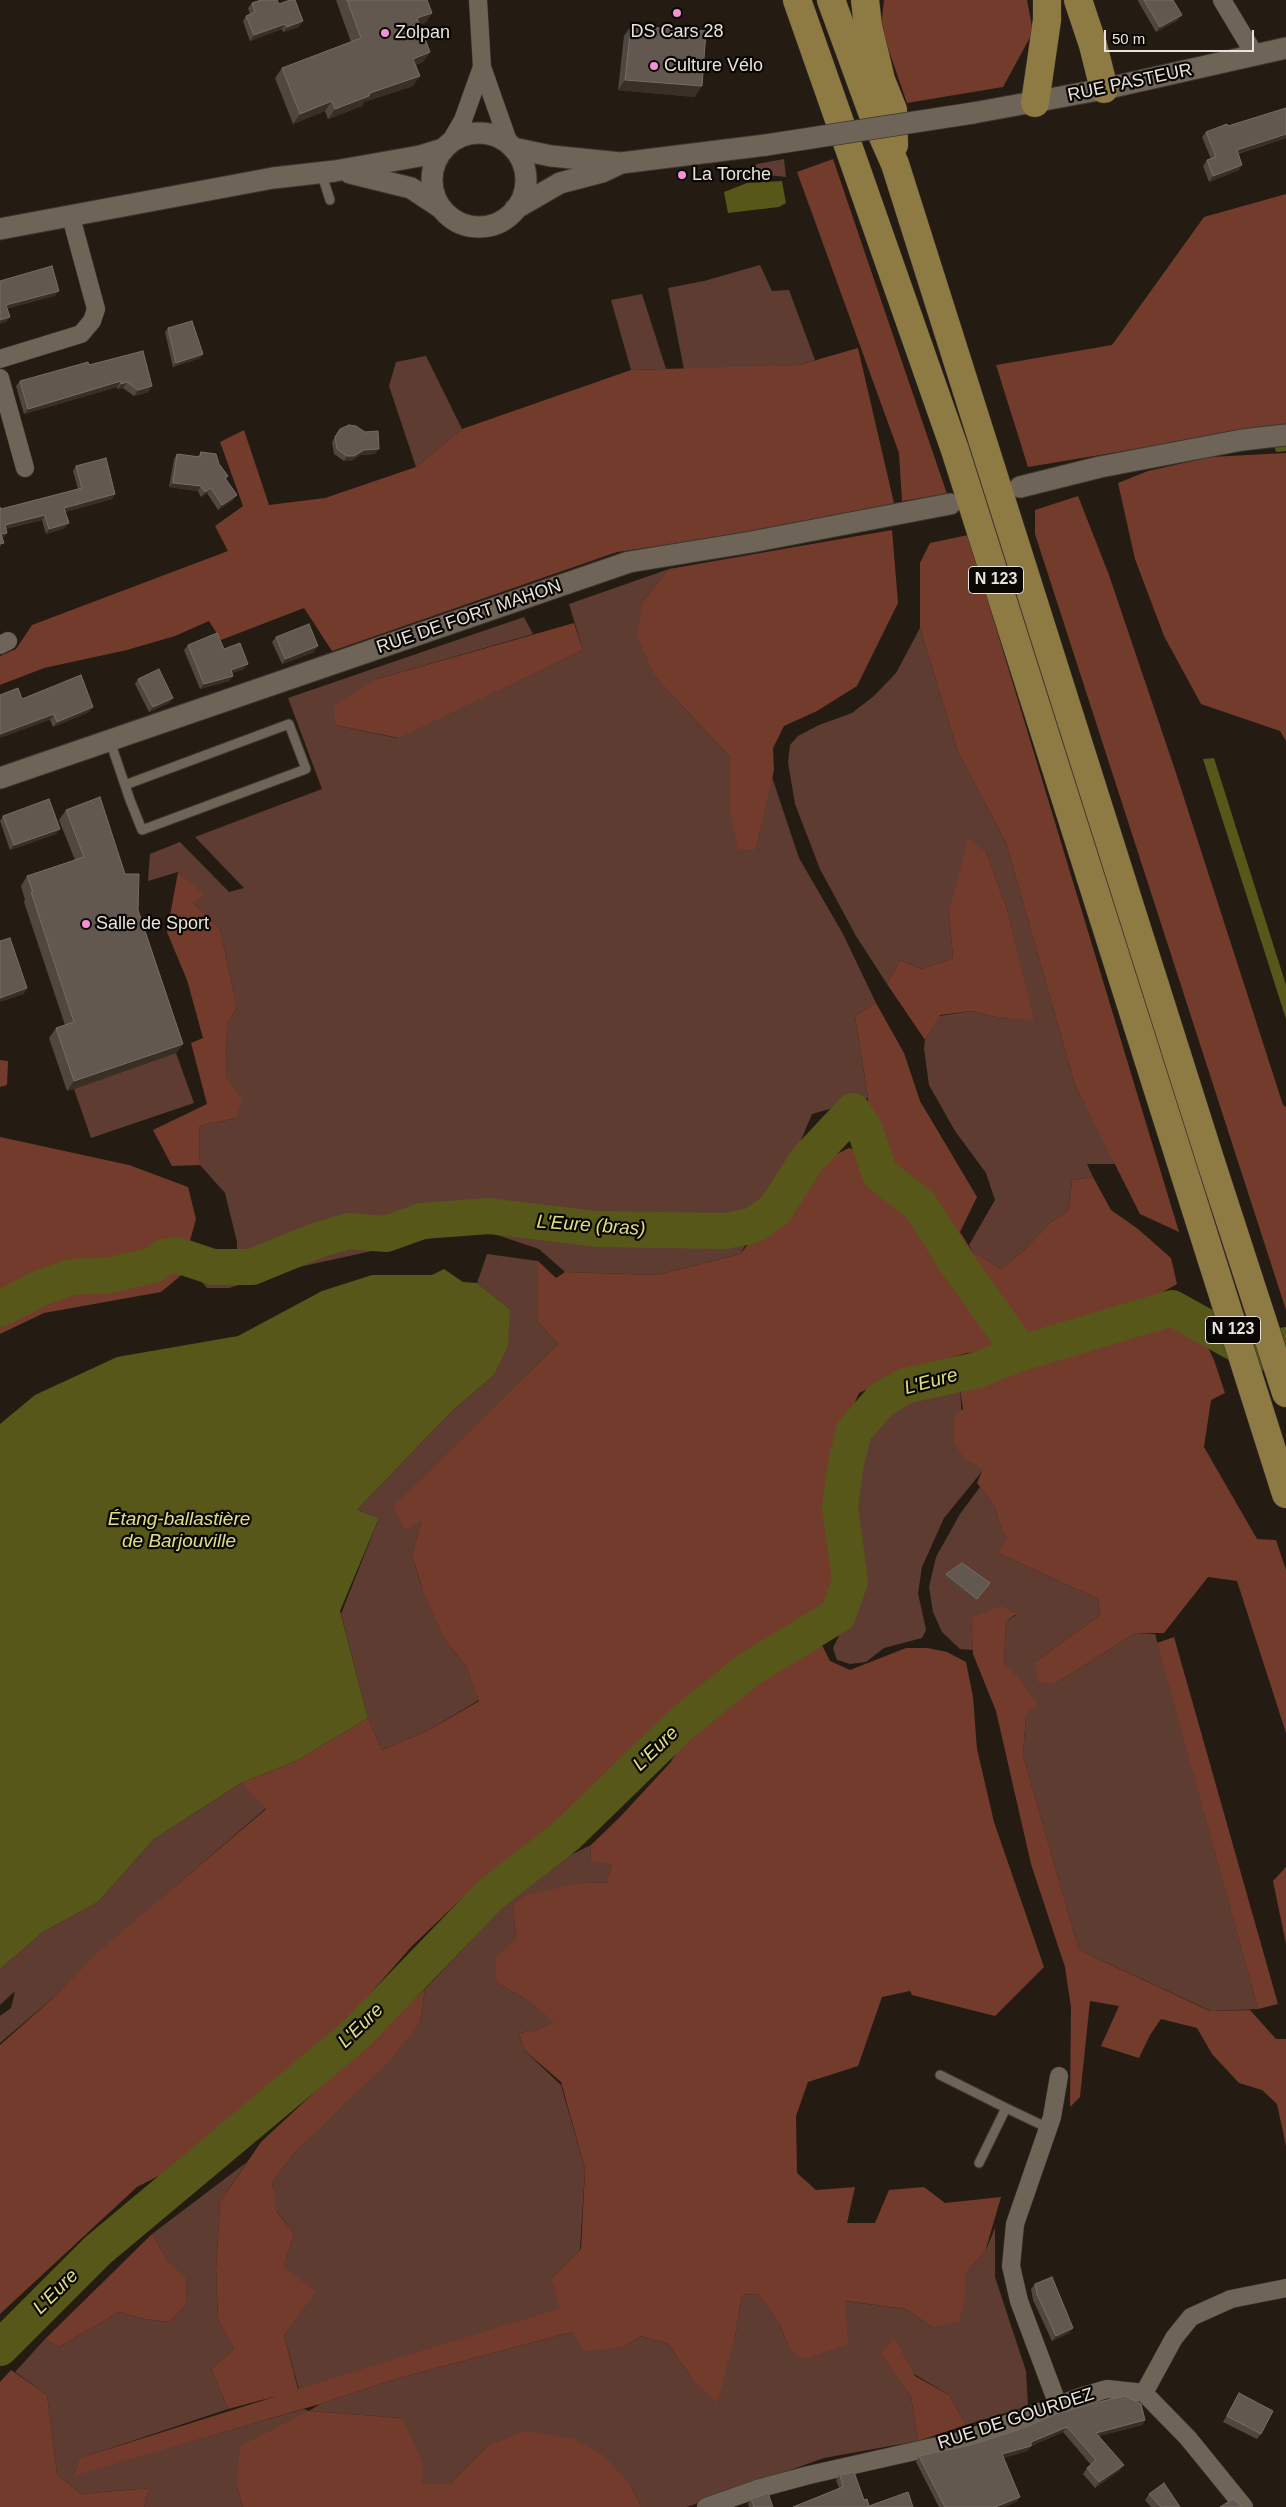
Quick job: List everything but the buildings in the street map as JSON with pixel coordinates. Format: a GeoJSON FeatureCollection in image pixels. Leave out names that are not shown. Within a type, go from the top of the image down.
{"type":"FeatureCollection","features":[{"type":"Feature","properties":{"kind":"main road","name":"N 123"},"geometry":{"type":"LineString","coordinates":[[797,0],[955,450],[1286,1494]]}},
{"type":"Feature","properties":{"kind":"main road","name":"N 123"},"geometry":{"type":"LineString","coordinates":[[831,0],[872,112],[896,164],[1210,1159],[1286,1393]]}},
{"type":"Feature","properties":{"kind":"main road"},"geometry":{"type":"LineString","coordinates":[[865,0],[868,26],[881,80],[892,110],[896,164]]}},
{"type":"Feature","properties":{"kind":"main road"},"geometry":{"type":"LineString","coordinates":[[1035,103],[1047,20],[1046,0]]}},
{"type":"Feature","properties":{"kind":"main road"},"geometry":{"type":"LineString","coordinates":[[1078,0],[1093,45],[1104,89]]}},
{"type":"Feature","properties":{"kind":"street"},"geometry":{"type":"LineString","coordinates":[[478,0],[482,67],[511,146]]}},
{"type":"Feature","properties":{"kind":"street"},"geometry":{"type":"LineString","coordinates":[[1222,0],[1255,55]]}},
{"type":"Feature","properties":{"kind":"street","name":"RUE PASTEUR"},"geometry":{"type":"LineString","coordinates":[[621,163],[766,145],[1035,103],[1286,48]]}},
{"type":"Feature","properties":{"kind":"street"},"geometry":{"type":"LineString","coordinates":[[442,209],[433,192],[432,177],[435,162],[463,120],[482,67]]}},
{"type":"Feature","properties":{"kind":"street"},"geometry":{"type":"LineString","coordinates":[[0,229],[273,178],[420,156],[446,147],[468,134],[483,133],[498,137],[511,146],[520,157],[525,172],[525,188],[515,209]]}},
{"type":"Feature","properties":{"kind":"street"},"geometry":{"type":"LineString","coordinates":[[511,146],[551,156],[621,163]]}},
{"type":"Feature","properties":{"kind":"street"},"geometry":{"type":"LineString","coordinates":[[328,171],[411,188],[442,209],[451,218],[465,225],[481,227],[496,224],[515,209],[560,183],[602,172],[621,163]]}},
{"type":"Feature","properties":{"kind":"street"},"geometry":{"type":"LineString","coordinates":[[0,359],[81,334],[92,321],[96,310],[71,217]]}},
{"type":"Feature","properties":{"kind":"street"},"geometry":{"type":"LineString","coordinates":[[0,378],[25,468]]}},
{"type":"Feature","properties":{"kind":"street"},"geometry":{"type":"LineString","coordinates":[[1020,487],[1100,467],[1242,440],[1286,435]]}},
{"type":"Feature","properties":{"kind":"street","name":"RUE DE FORT MAHON"},"geometry":{"type":"LineString","coordinates":[[0,778],[283,679],[629,562],[752,542],[950,504]]}},
{"type":"Feature","properties":{"kind":"street"},"geometry":{"type":"LineString","coordinates":[[1058,2405],[1020,2301],[1012,2266],[1015,2224],[1048,2128],[1059,2076]]}},
{"type":"Feature","properties":{"kind":"street"},"geometry":{"type":"LineString","coordinates":[[1244,2507],[1188,2438],[1144,2393],[1174,2338],[1191,2316],[1231,2299],[1286,2288]]}},
{"type":"Feature","properties":{"kind":"street","name":"RUE DE GOURDEZ"},"geometry":{"type":"LineString","coordinates":[[706,2507],[757,2489],[809,2474],[964,2440],[1107,2389],[1144,2393]]}},
{"type":"Feature","properties":{"kind":"lane"},"geometry":{"type":"LineString","coordinates":[[328,171],[330,200]]}},
{"type":"Feature","properties":{"kind":"lane"},"geometry":{"type":"LineString","coordinates":[[110,741],[142,830],[306,769],[289,724],[126,785]]}},
{"type":"Feature","properties":{"kind":"lane"},"geometry":{"type":"LineString","coordinates":[[940,2076],[1048,2128]]}},
{"type":"Feature","properties":{"kind":"lane"},"geometry":{"type":"LineString","coordinates":[[979,2163],[1006,2108]]}},
{"type":"Feature","properties":{"kind":"shaded area"},"geometry":{"type":"Polygon","coordinates":[[[884,0],[1027,0],[1033,32],[1003,87],[907,103],[881,28],[884,0]]]}},
{"type":"Feature","properties":{"kind":"shaded area"},"geometry":{"type":"Polygon","coordinates":[[[784,159],[786,177],[768,175],[722,181],[757,164],[784,159]]]}},
{"type":"Feature","properties":{"kind":"shaded area"},"geometry":{"type":"Polygon","coordinates":[[[833,159],[947,494],[902,501],[899,453],[797,172],[833,159]]]}},
{"type":"Feature","properties":{"kind":"shaded area"},"geometry":{"type":"Polygon","coordinates":[[[1286,194],[1286,424],[1028,467],[996,365],[1112,345],[1204,217],[1286,194]]]}},
{"type":"Feature","properties":{"kind":"shaded area"},"geometry":{"type":"Polygon","coordinates":[[[760,265],[772,291],[789,290],[815,360],[799,365],[684,370],[668,288],[704,281],[760,265]]]}},
{"type":"Feature","properties":{"kind":"shaded area"},"geometry":{"type":"Polygon","coordinates":[[[642,294],[666,369],[631,370],[611,300],[642,294]]]}},
{"type":"Feature","properties":{"kind":"shaded area"},"geometry":{"type":"Polygon","coordinates":[[[858,348],[896,512],[617,552],[332,651],[304,608],[221,640],[209,621],[175,636],[127,650],[44,668],[0,685],[0,656],[16,649],[32,625],[228,551],[215,526],[243,506],[220,442],[244,430],[269,505],[325,498],[416,467],[462,429],[631,370],[799,365],[858,348]]]}},
{"type":"Feature","properties":{"kind":"shaded area"},"geometry":{"type":"Polygon","coordinates":[[[426,356],[462,429],[416,467],[389,386],[396,362],[426,356]]]}},
{"type":"Feature","properties":{"kind":"shaded area"},"geometry":{"type":"Polygon","coordinates":[[[1286,453],[1286,741],[1280,731],[1201,704],[1164,636],[1135,559],[1118,483],[1148,471],[1210,457],[1286,453]]]}},
{"type":"Feature","properties":{"kind":"shaded area"},"geometry":{"type":"Polygon","coordinates":[[[1078,496],[1109,575],[1175,770],[1283,1105],[1286,1107],[1286,1310],[1035,534],[1035,510],[1078,496]]]}},
{"type":"Feature","properties":{"kind":"shaded area"},"geometry":{"type":"Polygon","coordinates":[[[892,530],[898,603],[857,686],[817,711],[784,726],[773,748],[774,770],[756,850],[738,849],[730,810],[730,757],[656,678],[637,636],[643,601],[669,569],[892,530]]]}},
{"type":"Feature","properties":{"kind":"shaded area"},"geometry":{"type":"Polygon","coordinates":[[[968,535],[1179,1232],[1140,1214],[1075,1085],[1006,843],[958,752],[920,628],[920,563],[930,543],[968,535]]]}},
{"type":"Feature","properties":{"kind":"shaded area"},"geometry":{"type":"Polygon","coordinates":[[[669,569],[643,601],[656,678],[730,757],[730,810],[756,850],[772,777],[799,858],[843,934],[876,1003],[855,1016],[868,1098],[812,1114],[780,1190],[740,1254],[657,1275],[565,1272],[539,1249],[491,1233],[431,1238],[299,1267],[229,1288],[207,1288],[198,1277],[237,1252],[237,1242],[225,1193],[200,1165],[199,1126],[236,1118],[226,1077],[227,1024],[237,1008],[220,929],[193,903],[203,894],[178,872],[148,881],[150,854],[180,842],[229,892],[244,888],[195,837],[322,789],[288,698],[524,617],[533,634],[377,679],[335,725],[397,738],[583,650],[569,604],[669,569]]]}},
{"type":"Feature","properties":{"kind":"shaded area"},"geometry":{"type":"Polygon","coordinates":[[[574,623],[583,650],[399,738],[335,725],[335,705],[377,679],[574,623]]]}},
{"type":"Feature","properties":{"kind":"shaded area"},"geometry":{"type":"Polygon","coordinates":[[[920,628],[958,752],[1006,843],[1075,1085],[1116,1164],[1087,1164],[1093,1177],[1072,1180],[1069,1210],[1051,1222],[1022,1252],[1001,1269],[972,1251],[969,1245],[995,1200],[986,1173],[955,1131],[929,1085],[924,1048],[925,1040],[939,1016],[972,1011],[995,1017],[1033,1019],[1007,909],[986,852],[949,913],[953,958],[921,969],[900,960],[887,984],[856,936],[820,869],[795,804],[788,762],[790,745],[798,736],[819,725],[852,713],[874,696],[896,673],[920,628]]]}},
{"type":"Feature","properties":{"kind":"shaded area"},"geometry":{"type":"Polygon","coordinates":[[[968,839],[986,852],[1007,909],[1034,1020],[995,1017],[972,1011],[940,1015],[925,1040],[887,984],[900,960],[921,969],[953,958],[949,913],[968,839]]]}},
{"type":"Feature","properties":{"kind":"shaded area"},"geometry":{"type":"Polygon","coordinates":[[[178,872],[204,894],[193,903],[220,929],[237,1008],[227,1024],[226,1077],[242,1100],[236,1118],[199,1126],[200,1165],[172,1166],[153,1130],[207,1104],[191,1043],[203,1038],[187,980],[167,932],[178,872]]]}},
{"type":"Feature","properties":{"kind":"shaded area"},"geometry":{"type":"Polygon","coordinates":[[[876,1003],[904,1053],[920,1101],[977,1197],[960,1232],[972,1251],[1001,1269],[1022,1252],[1051,1222],[1069,1210],[1072,1180],[1093,1177],[1111,1210],[1138,1229],[1171,1258],[1177,1284],[1138,1306],[1105,1311],[1070,1327],[999,1351],[967,1353],[907,1371],[859,1393],[836,1447],[829,1494],[836,1522],[842,1577],[832,1604],[711,1687],[620,1777],[474,1887],[412,1946],[303,2070],[192,2159],[137,2187],[0,2314],[0,2045],[54,1997],[98,1952],[266,1809],[241,1783],[296,1761],[368,1718],[382,1750],[429,1730],[479,1701],[466,1666],[444,1639],[423,1591],[412,1555],[421,1521],[405,1529],[393,1507],[558,1344],[538,1322],[538,1261],[556,1278],[565,1272],[657,1275],[740,1254],[815,1165],[849,1148],[872,1154],[868,1098],[855,1016],[876,1003]]]}},
{"type":"Feature","properties":{"kind":"shaded area"},"geometry":{"type":"Polygon","coordinates":[[[176,1053],[194,1103],[91,1138],[74,1089],[176,1053]]]}},
{"type":"Feature","properties":{"kind":"shaded area"},"geometry":{"type":"Polygon","coordinates":[[[0,1060],[8,1061],[7,1085],[0,1087],[0,1060]]]}},
{"type":"Feature","properties":{"kind":"shaded area"},"geometry":{"type":"Polygon","coordinates":[[[0,1137],[129,1165],[188,1187],[196,1219],[189,1244],[158,1253],[191,1267],[161,1292],[44,1313],[0,1334],[0,1137]]]}},
{"type":"Feature","properties":{"kind":"shaded area"},"geometry":{"type":"Polygon","coordinates":[[[487,1254],[538,1261],[538,1322],[558,1344],[393,1508],[421,1521],[412,1555],[421,1585],[444,1639],[466,1666],[479,1700],[429,1730],[382,1750],[368,1718],[341,1614],[379,1518],[357,1510],[452,1411],[493,1376],[510,1309],[477,1283],[487,1254]]]}},
{"type":"Feature","properties":{"kind":"shaded area"},"geometry":{"type":"Polygon","coordinates":[[[1170,1317],[1202,1335],[1214,1360],[1225,1393],[1211,1400],[1204,1447],[1257,1539],[1276,1540],[1286,1570],[1286,1733],[1237,1581],[1208,1577],[1164,1633],[1135,1633],[1055,1684],[1038,1682],[1035,1662],[1100,1615],[1098,1599],[998,1553],[1008,1537],[1001,1529],[995,1507],[977,1483],[983,1469],[965,1460],[954,1443],[954,1417],[963,1409],[960,1389],[978,1383],[991,1369],[1026,1360],[1065,1345],[1126,1331],[1170,1317]]]}},
{"type":"Feature","properties":{"kind":"shaded area"},"geometry":{"type":"Polygon","coordinates":[[[960,1389],[965,1460],[984,1469],[944,1518],[922,1567],[918,1593],[926,1630],[922,1638],[884,1648],[866,1662],[850,1664],[837,1660],[833,1648],[854,1605],[866,1564],[856,1530],[848,1484],[859,1448],[880,1410],[914,1394],[960,1389]]]}},
{"type":"Feature","properties":{"kind":"shaded area"},"geometry":{"type":"Polygon","coordinates":[[[980,1487],[995,1507],[1001,1529],[1009,1537],[998,1553],[1098,1599],[1100,1615],[1035,1662],[1055,1684],[1135,1633],[1155,1634],[1258,2009],[1211,2011],[1079,1950],[1023,1755],[1026,1715],[1004,1665],[1006,1622],[1016,1615],[971,1618],[973,1650],[960,1649],[942,1632],[933,1612],[929,1587],[936,1557],[960,1514],[980,1487]]]}},
{"type":"Feature","properties":{"kind":"shaded area"},"geometry":{"type":"Polygon","coordinates":[[[1001,1606],[1016,1614],[1006,1622],[1004,1665],[1017,1676],[1037,1703],[1026,1715],[1023,1755],[1079,1950],[1210,2011],[1250,2010],[1276,2039],[1286,2039],[1286,2146],[1277,2104],[1262,2090],[1239,2083],[1212,2054],[1197,2028],[1161,2019],[1150,2035],[1139,2058],[1101,2046],[1119,2006],[1090,2001],[1080,2097],[1070,2107],[1071,2007],[1065,1967],[1031,1864],[996,1711],[973,1654],[971,1618],[1001,1606]]]}},
{"type":"Feature","properties":{"kind":"shaded area"},"geometry":{"type":"Polygon","coordinates":[[[817,1635],[830,1661],[850,1670],[906,1648],[928,1648],[947,1652],[966,1662],[973,1697],[977,1749],[994,1822],[1044,1967],[995,2016],[912,1995],[910,1991],[882,1997],[858,2066],[808,2082],[796,2116],[797,2173],[816,2190],[855,2187],[847,2223],[875,2223],[889,2190],[924,2187],[945,2203],[1001,2197],[985,2252],[965,2274],[965,2296],[959,2321],[932,2327],[906,2309],[845,2301],[848,2344],[804,2359],[790,2350],[779,2323],[758,2294],[742,2295],[735,2337],[717,2403],[693,2380],[668,2344],[641,2336],[623,2347],[585,2351],[572,2332],[399,2378],[320,2404],[73,2476],[80,2458],[277,2396],[228,2409],[211,2369],[234,2349],[218,2319],[216,2270],[220,2202],[261,2142],[425,1989],[420,2023],[390,2060],[295,2152],[272,2183],[277,2212],[294,2233],[284,2266],[316,2292],[284,2335],[298,2389],[560,2308],[551,2279],[581,2249],[585,2169],[561,2082],[524,2050],[519,2033],[537,2030],[554,2022],[527,2000],[497,1983],[495,1959],[516,1939],[513,1905],[524,1896],[584,1882],[606,1883],[612,1865],[590,1861],[591,1845],[670,1763],[701,1714],[750,1677],[785,1657],[817,1635]]]}},
{"type":"Feature","properties":{"kind":"shaded area"},"geometry":{"type":"Polygon","coordinates":[[[1174,1637],[1278,2004],[1258,2009],[1157,1643],[1174,1637]]]}},
{"type":"Feature","properties":{"kind":"shaded area"},"geometry":{"type":"Polygon","coordinates":[[[241,1783],[266,1808],[96,1955],[54,1997],[0,2043],[0,2016],[11,2008],[15,1991],[0,2005],[0,1969],[43,1932],[98,1902],[154,1839],[241,1783]]]}},
{"type":"Feature","properties":{"kind":"shaded area"},"geometry":{"type":"Polygon","coordinates":[[[591,1845],[590,1860],[612,1865],[606,1883],[584,1882],[513,1905],[516,1939],[497,1983],[527,2000],[555,2022],[537,2030],[519,2033],[524,2050],[561,2085],[585,2169],[580,2250],[551,2279],[561,2308],[299,2390],[284,2335],[315,2292],[284,2266],[294,2233],[275,2209],[272,2183],[295,2152],[420,2023],[425,1989],[502,1908],[548,1866],[591,1845]]]}},
{"type":"Feature","properties":{"kind":"shaded area"},"geometry":{"type":"Polygon","coordinates":[[[1286,1867],[1286,1944],[1273,1881],[1286,1867]]]}},
{"type":"Feature","properties":{"kind":"shaded area"},"geometry":{"type":"Polygon","coordinates":[[[247,2162],[220,2202],[216,2270],[218,2319],[234,2349],[211,2369],[228,2409],[81,2458],[73,2475],[304,2409],[309,2411],[237,2487],[243,2507],[144,2507],[149,2488],[81,2494],[57,2474],[47,2395],[15,2372],[45,2339],[59,2347],[119,2312],[144,2319],[169,2322],[187,2304],[186,2279],[168,2261],[152,2234],[247,2162]]]}},
{"type":"Feature","properties":{"kind":"shaded area"},"geometry":{"type":"Polygon","coordinates":[[[995,2228],[995,2277],[1026,2371],[1028,2406],[966,2425],[949,2395],[882,2355],[911,2397],[918,2441],[824,2458],[687,2507],[642,2507],[629,2483],[487,2446],[450,2484],[421,2484],[402,2418],[309,2411],[320,2404],[399,2378],[572,2332],[623,2347],[641,2336],[668,2344],[693,2380],[735,2337],[742,2295],[758,2294],[779,2323],[790,2350],[844,2301],[906,2309],[932,2327],[965,2296],[965,2274],[985,2252],[995,2228]]]}},
{"type":"Feature","properties":{"kind":"shaded area"},"geometry":{"type":"Polygon","coordinates":[[[152,2234],[168,2261],[186,2278],[187,2304],[169,2322],[144,2319],[119,2312],[59,2347],[45,2339],[152,2234]]]}},
{"type":"Feature","properties":{"kind":"shaded area"},"geometry":{"type":"Polygon","coordinates":[[[894,2338],[915,2376],[949,2395],[966,2425],[918,2441],[911,2397],[881,2354],[894,2338]]]}},
{"type":"Feature","properties":{"kind":"shaded area"},"geometry":{"type":"Polygon","coordinates":[[[11,2370],[47,2395],[57,2474],[81,2494],[149,2488],[144,2507],[0,2507],[0,2382],[11,2370]]]}},
{"type":"Feature","properties":{"kind":"shaded area"},"geometry":{"type":"Polygon","coordinates":[[[309,2411],[402,2418],[424,2466],[421,2484],[450,2484],[487,2446],[525,2431],[573,2439],[603,2455],[629,2483],[642,2507],[243,2507],[237,2487],[240,2446],[309,2411]]]}},
{"type":"Feature","properties":{"kind":"water"},"geometry":{"type":"Polygon","coordinates":[[[782,181],[786,203],[779,207],[728,213],[724,192],[747,183],[782,181]]]}},
{"type":"Feature","properties":{"kind":"water"},"geometry":{"type":"Polygon","coordinates":[[[1214,758],[1286,985],[1286,1019],[1203,759],[1214,758]]]}},
{"type":"Feature","properties":{"kind":"water","name":"Étang-ballastière de Barjouville"},"geometry":{"type":"Polygon","coordinates":[[[444,1269],[463,1282],[477,1283],[510,1309],[508,1346],[493,1376],[452,1411],[357,1510],[379,1518],[340,1611],[368,1718],[296,1761],[241,1783],[154,1839],[98,1902],[43,1932],[0,1969],[0,1424],[35,1395],[117,1357],[238,1336],[322,1291],[372,1275],[432,1275],[444,1269]]]}},
{"type":"Feature","properties":{"kind":"waterway"},"geometry":{"type":"LineString","coordinates":[[1278,449],[1286,448]]}},
{"type":"Feature","properties":{"kind":"waterway","name":"L'Eure (bras)"},"geometry":{"type":"LineString","coordinates":[[0,1309],[40,1288],[71,1277],[111,1275],[154,1265],[164,1257],[177,1255],[213,1267],[252,1267],[318,1240],[349,1231],[386,1234],[422,1221],[489,1216],[596,1229],[724,1231],[752,1226],[775,1210],[807,1160],[853,1111],[865,1130],[880,1174],[920,1205],[952,1256],[1021,1353]]}},
{"type":"Feature","properties":{"kind":"waterway","name":"L'Eure"},"geometry":{"type":"LineString","coordinates":[[0,2348],[98,2250],[355,2035],[491,1894],[567,1835],[681,1724],[748,1670],[838,1615],[850,1581],[840,1507],[846,1463],[854,1431],[881,1400],[905,1386],[977,1370],[1021,1353],[1172,1308],[1255,1354],[1286,1345]]}},
{"type":"Feature","properties":{"kind":"place","name":"DS Cars 28"},"geometry":{"type":"Point","coordinates":[677,13]}},
{"type":"Feature","properties":{"kind":"place","name":"Zolpan"},"geometry":{"type":"Point","coordinates":[385,33]}},
{"type":"Feature","properties":{"kind":"place","name":"Culture Vélo"},"geometry":{"type":"Point","coordinates":[654,66]}},
{"type":"Feature","properties":{"kind":"place","name":"La Torche"},"geometry":{"type":"Point","coordinates":[682,175]}},
{"type":"Feature","properties":{"kind":"place","name":"Salle de Sport"},"geometry":{"type":"Point","coordinates":[86,924]}}]}
